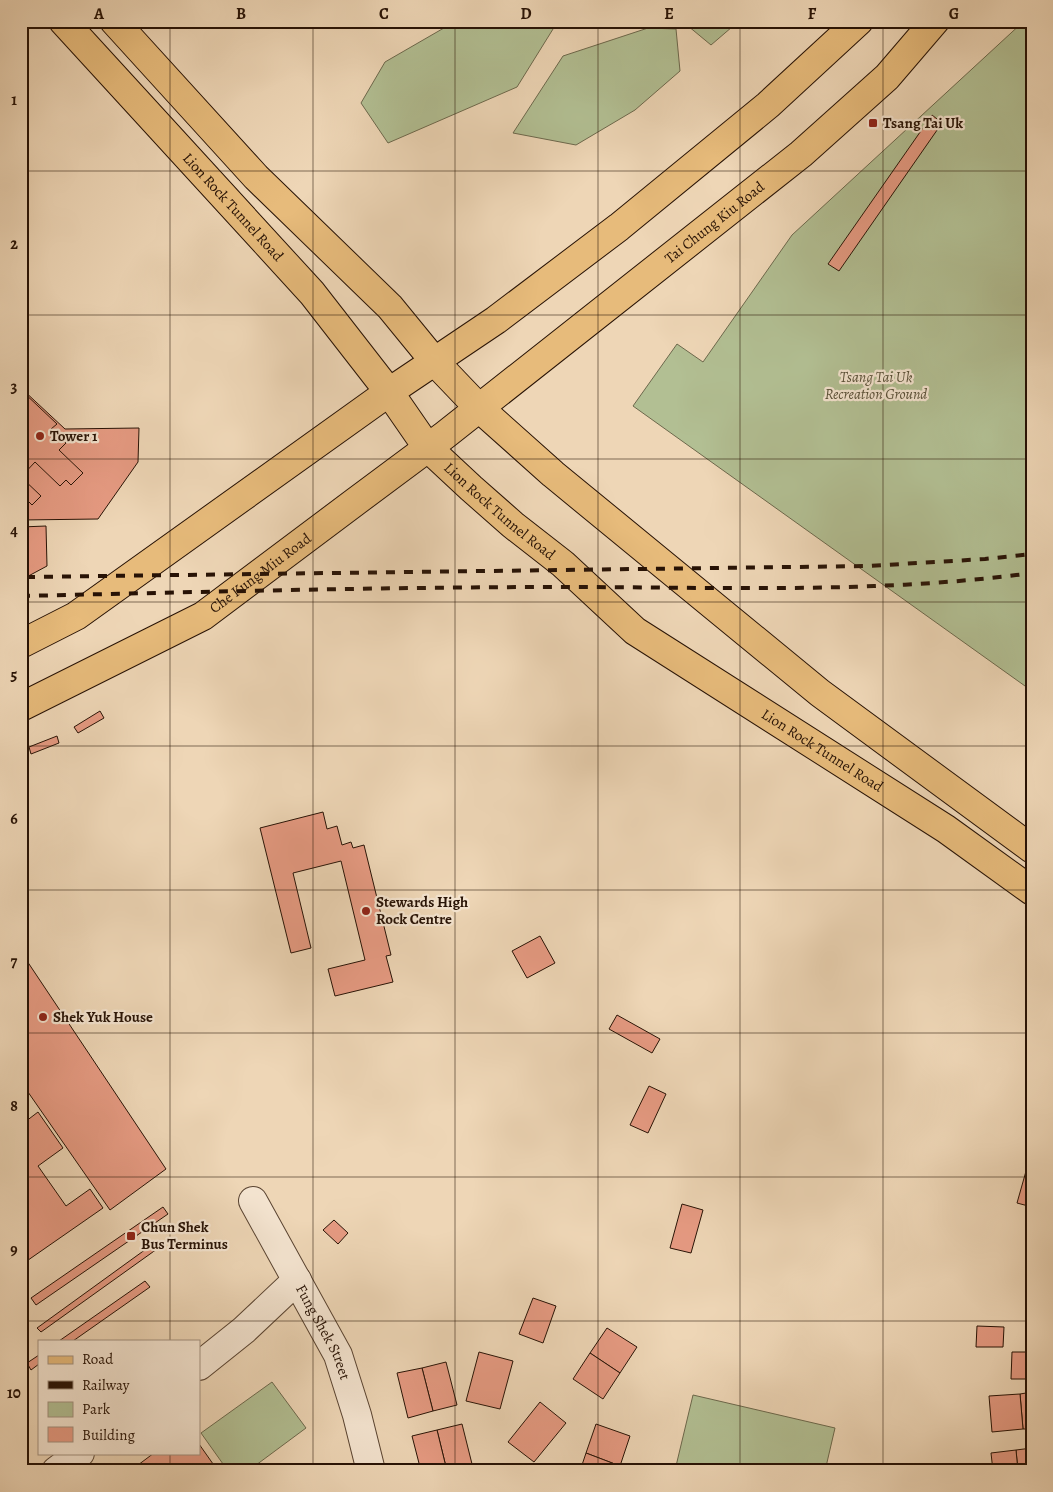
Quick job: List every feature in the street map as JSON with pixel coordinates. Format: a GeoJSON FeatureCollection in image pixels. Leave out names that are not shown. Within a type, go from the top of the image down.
{"type":"FeatureCollection","features":[{"type":"Feature","properties":{"kind":"main road","name":"Lion Rock Tunnel Road"},"geometry":{"type":"LineString","coordinates":[[63,21],[312,293],[389,392],[427,447],[513,525],[563,564],[635,631],[946,829],[1032,891]]}},
{"type":"Feature","properties":{"kind":"main road"},"geometry":{"type":"LineString","coordinates":[[114,21],[256,177],[390,307],[435,362],[478,407],[553,474],[820,693],[1032,849]]}},
{"type":"Feature","properties":{"kind":"main road"},"geometry":{"type":"LineString","coordinates":[[21,644],[76,616],[389,392],[496,320],[619,227],[768,105],[859,21]]}},
{"type":"Feature","properties":{"kind":"main road","name":"Tai Chung Kiu Road"},"geometry":{"type":"LineString","coordinates":[[478,407],[801,154],[887,76],[935,21]]}},
{"type":"Feature","properties":{"kind":"main road","name":"Che Kung Miu Road"},"geometry":{"type":"LineString","coordinates":[[21,707],[203,616],[478,407]]}},
{"type":"Feature","properties":{"kind":"street","name":"Fung Shek Street"},"geometry":{"type":"LineString","coordinates":[[253,1202],[338,1355],[358,1415],[371,1471]]}},
{"type":"Feature","properties":{"kind":"street"},"geometry":{"type":"LineString","coordinates":[[200,1365],[244,1330],[298,1280]]}},
{"type":"Feature","properties":{"kind":"street"},"geometry":{"type":"LineString","coordinates":[[56,1471],[79,1454]]}},
{"type":"Feature","properties":{"kind":"green space"},"geometry":{"type":"Polygon","coordinates":[[[456,21],[558,21],[517,87],[388,143],[361,103],[385,62],[456,21]]]}},
{"type":"Feature","properties":{"kind":"green space"},"geometry":{"type":"Polygon","coordinates":[[[682,21],[739,21],[711,45],[682,21]]]}},
{"type":"Feature","properties":{"kind":"green space","name":"Tsang Tai Uk Recreation Ground"},"geometry":{"type":"Polygon","coordinates":[[[1024,21],[1032,21],[1032,691],[633,406],[677,344],[703,362],[792,235],[1024,21]]]}},
{"type":"Feature","properties":{"kind":"green space"},"geometry":{"type":"Polygon","coordinates":[[[648,28],[676,29],[680,71],[635,110],[576,145],[513,133],[563,56],[648,28]]]}},
{"type":"Feature","properties":{"kind":"green space"},"geometry":{"type":"Polygon","coordinates":[[[272,1382],[306,1428],[248,1471],[228,1471],[201,1433],[272,1382]]]}},
{"type":"Feature","properties":{"kind":"green space"},"geometry":{"type":"Polygon","coordinates":[[[693,1395],[835,1428],[825,1471],[695,1471],[676,1466],[693,1395]]]}},
{"type":"Feature","properties":{"kind":"building"},"geometry":{"type":"Polygon","coordinates":[[[932,115],[942,123],[839,271],[828,264],[932,115]]]}},
{"type":"Feature","properties":{"kind":"building"},"geometry":{"type":"Polygon","coordinates":[[[21,388],[65,429],[139,428],[138,462],[98,519],[21,520],[21,388]]]}},
{"type":"Feature","properties":{"kind":"building","name":"Tower 1"},"geometry":{"type":"Polygon","coordinates":[[[21,390],[57,424],[51,429],[66,443],[59,450],[83,473],[71,485],[66,480],[60,486],[35,462],[21,477],[21,390]]]}},
{"type":"Feature","properties":{"kind":"building","name":"Tower 1"},"geometry":{"type":"Polygon","coordinates":[[[21,477],[41,496],[32,505],[29,502],[21,510],[21,477]]]}},
{"type":"Feature","properties":{"kind":"building"},"geometry":{"type":"Polygon","coordinates":[[[46,526],[47,566],[21,580],[21,527],[46,526]]]}},
{"type":"Feature","properties":{"kind":"building"},"geometry":{"type":"Polygon","coordinates":[[[100,711],[104,718],[78,733],[74,727],[100,711]]]}},
{"type":"Feature","properties":{"kind":"building"},"geometry":{"type":"Polygon","coordinates":[[[57,736],[59,743],[31,754],[29,747],[57,736]]]}},
{"type":"Feature","properties":{"kind":"building","name":"Stewards High Rock Centre"},"geometry":{"type":"Polygon","coordinates":[[[323,812],[327,829],[337,826],[342,845],[351,842],[353,848],[364,845],[391,955],[386,956],[393,982],[335,996],[328,969],[365,960],[341,861],[293,873],[311,948],[291,953],[260,828],[323,812]]]}},
{"type":"Feature","properties":{"kind":"building"},"geometry":{"type":"Polygon","coordinates":[[[540,936],[555,963],[527,978],[512,951],[540,936]]]}},
{"type":"Feature","properties":{"kind":"building","name":"Shek Yuk House"},"geometry":{"type":"Polygon","coordinates":[[[21,952],[166,1169],[110,1210],[21,1082],[21,952]]]}},
{"type":"Feature","properties":{"kind":"building"},"geometry":{"type":"Polygon","coordinates":[[[617,1015],[660,1039],[652,1053],[609,1029],[617,1015]]]}},
{"type":"Feature","properties":{"kind":"building"},"geometry":{"type":"Polygon","coordinates":[[[649,1086],[666,1094],[648,1133],[630,1125],[649,1086]]]}},
{"type":"Feature","properties":{"kind":"building"},"geometry":{"type":"Polygon","coordinates":[[[38,1112],[63,1148],[38,1166],[66,1206],[90,1189],[103,1208],[21,1265],[21,1125],[38,1112]]]}},
{"type":"Feature","properties":{"kind":"building"},"geometry":{"type":"Polygon","coordinates":[[[1030,1157],[1032,1157],[1032,1207],[1017,1203],[1030,1157]]]}},
{"type":"Feature","properties":{"kind":"building"},"geometry":{"type":"Polygon","coordinates":[[[682,1204],[703,1210],[691,1253],[670,1248],[682,1204]]]}},
{"type":"Feature","properties":{"kind":"building"},"geometry":{"type":"Polygon","coordinates":[[[163,1207],[168,1214],[36,1305],[31,1298],[163,1207]]]}},
{"type":"Feature","properties":{"kind":"building"},"geometry":{"type":"Polygon","coordinates":[[[334,1220],[348,1233],[338,1244],[323,1230],[334,1220]]]}},
{"type":"Feature","properties":{"kind":"building"},"geometry":{"type":"Polygon","coordinates":[[[153,1244],[157,1249],[41,1332],[37,1328],[153,1244]]]}},
{"type":"Feature","properties":{"kind":"building"},"geometry":{"type":"Polygon","coordinates":[[[145,1281],[150,1287],[74,1340],[60,1340],[145,1281]]]}},
{"type":"Feature","properties":{"kind":"building"},"geometry":{"type":"Polygon","coordinates":[[[533,1298],[556,1306],[543,1343],[519,1334],[533,1298]]]}},
{"type":"Feature","properties":{"kind":"building"},"geometry":{"type":"Polygon","coordinates":[[[977,1326],[1004,1327],[1003,1347],[976,1347],[977,1326]]]}},
{"type":"Feature","properties":{"kind":"building"},"geometry":{"type":"Polygon","coordinates":[[[607,1328],[637,1347],[620,1373],[590,1353],[607,1328]]]}},
{"type":"Feature","properties":{"kind":"building"},"geometry":{"type":"Polygon","coordinates":[[[479,1352],[513,1361],[500,1409],[466,1401],[479,1352]]]}},
{"type":"Feature","properties":{"kind":"building"},"geometry":{"type":"Polygon","coordinates":[[[1012,1352],[1032,1352],[1032,1379],[1011,1379],[1012,1352]]]}},
{"type":"Feature","properties":{"kind":"building"},"geometry":{"type":"Polygon","coordinates":[[[590,1353],[620,1373],[603,1399],[573,1379],[590,1353]]]}},
{"type":"Feature","properties":{"kind":"building"},"geometry":{"type":"Polygon","coordinates":[[[38,1356],[38,1365],[31,1370],[27,1363],[38,1356]]]}},
{"type":"Feature","properties":{"kind":"building"},"geometry":{"type":"Polygon","coordinates":[[[446,1362],[457,1405],[433,1411],[422,1368],[446,1362]]]}},
{"type":"Feature","properties":{"kind":"building"},"geometry":{"type":"Polygon","coordinates":[[[422,1368],[433,1411],[408,1418],[397,1373],[422,1368]]]}},
{"type":"Feature","properties":{"kind":"building"},"geometry":{"type":"Polygon","coordinates":[[[1032,1392],[1032,1429],[1023,1429],[1020,1394],[1032,1392]]]}},
{"type":"Feature","properties":{"kind":"building"},"geometry":{"type":"Polygon","coordinates":[[[1020,1394],[1023,1429],[992,1432],[989,1396],[1020,1394]]]}},
{"type":"Feature","properties":{"kind":"building"},"geometry":{"type":"Polygon","coordinates":[[[540,1402],[566,1423],[534,1462],[508,1442],[540,1402]]]}},
{"type":"Feature","properties":{"kind":"building"},"geometry":{"type":"Polygon","coordinates":[[[462,1424],[473,1468],[447,1471],[437,1430],[462,1424]]]}},
{"type":"Feature","properties":{"kind":"building"},"geometry":{"type":"Polygon","coordinates":[[[596,1424],[630,1436],[620,1466],[586,1453],[596,1424]]]}},
{"type":"Feature","properties":{"kind":"building"},"geometry":{"type":"Polygon","coordinates":[[[437,1430],[447,1471],[421,1471],[412,1436],[437,1430]]]}},
{"type":"Feature","properties":{"kind":"building"},"geometry":{"type":"Polygon","coordinates":[[[200,1445],[218,1471],[130,1471],[153,1454],[200,1454],[200,1445]]]}},
{"type":"Feature","properties":{"kind":"building"},"geometry":{"type":"Polygon","coordinates":[[[1032,1448],[1032,1471],[1018,1471],[1016,1450],[1032,1448]]]}},
{"type":"Feature","properties":{"kind":"building"},"geometry":{"type":"Polygon","coordinates":[[[1016,1450],[1018,1471],[993,1471],[991,1453],[1016,1450]]]}},
{"type":"Feature","properties":{"kind":"building"},"geometry":{"type":"Polygon","coordinates":[[[586,1453],[620,1466],[618,1471],[580,1471],[586,1453]]]}},
{"type":"Feature","properties":{"kind":"railway"},"geometry":{"type":"LineString","coordinates":[[26,577],[868,566],[985,559],[1032,554]]}},
{"type":"Feature","properties":{"kind":"railway"},"geometry":{"type":"LineString","coordinates":[[21,596],[429,588],[857,587],[974,580],[1032,573]]}},
{"type":"Feature","properties":{"kind":"place","name":"Tsang Tai Uk"},"geometry":{"type":"Point","coordinates":[873,123]}},
{"type":"Feature","properties":{"kind":"place","name":"Tower 1"},"geometry":{"type":"Point","coordinates":[40,436]}},
{"type":"Feature","properties":{"kind":"place","name":"Stewards High Rock Centre"},"geometry":{"type":"Point","coordinates":[366,911]}},
{"type":"Feature","properties":{"kind":"place","name":"Shek Yuk House"},"geometry":{"type":"Point","coordinates":[43,1017]}},
{"type":"Feature","properties":{"kind":"place","name":"Chun Shek Bus Terminus"},"geometry":{"type":"Point","coordinates":[131,1236]}}]}
